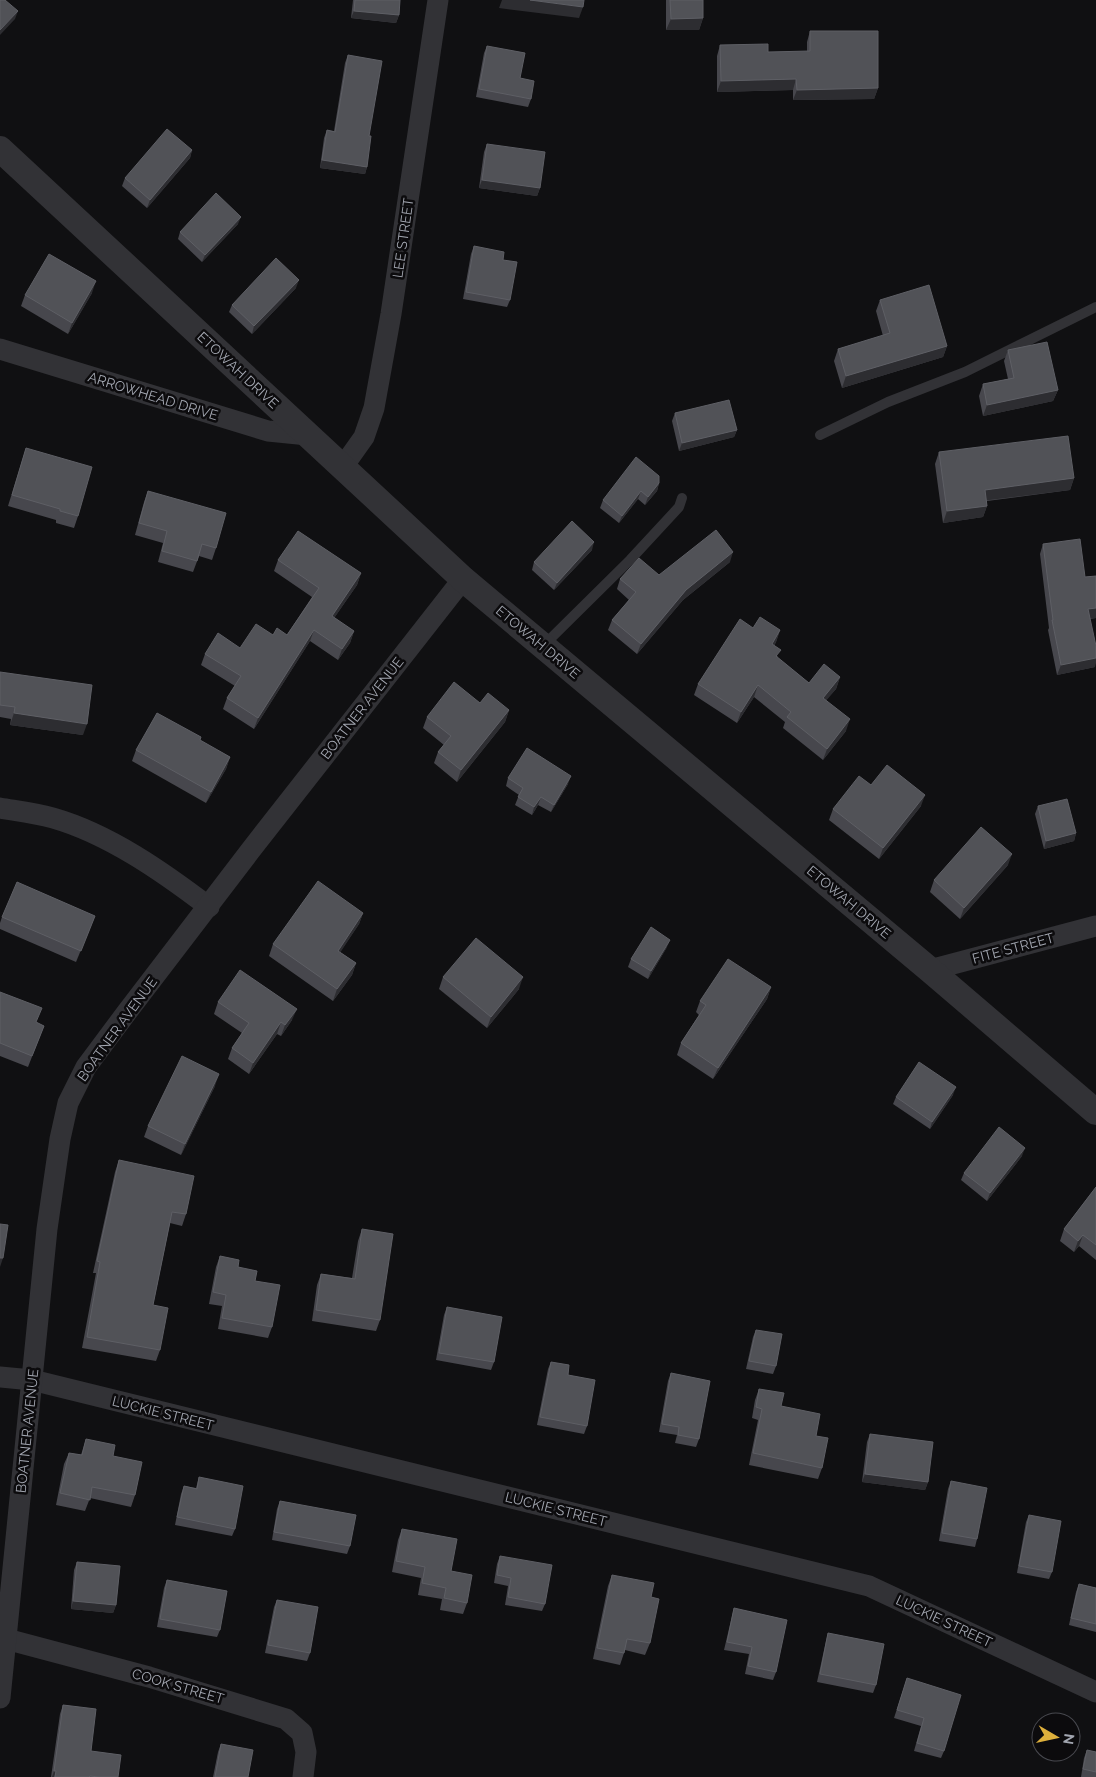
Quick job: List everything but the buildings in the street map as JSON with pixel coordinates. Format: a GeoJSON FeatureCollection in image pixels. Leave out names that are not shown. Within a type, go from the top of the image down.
{"type":"FeatureCollection","features":[{"type":"Feature","properties":{"kind":"street","name":"LEE STREET"},"geometry":{"type":"LineString","coordinates":[[342,468],[364,437],[374,408],[392,314],[438,0]]}},
{"type":"Feature","properties":{"kind":"street","name":"ETOWAH DRIVE"},"geometry":{"type":"LineString","coordinates":[[0,149],[463,579],[930,970],[1096,1112]]}},
{"type":"Feature","properties":{"kind":"street","name":"ARROWHEAD DRIVE"},"geometry":{"type":"LineString","coordinates":[[0,348],[268,432],[308,435]]}},
{"type":"Feature","properties":{"kind":"street","name":"BOATNER AVENUE"},"geometry":{"type":"LineString","coordinates":[[0,1698],[48,1229],[60,1138],[68,1103],[86,1067],[250,851],[463,579]]}},
{"type":"Feature","properties":{"kind":"street"},"geometry":{"type":"LineString","coordinates":[[0,808],[54,818],[86,830],[151,866],[208,907]]}},
{"type":"Feature","properties":{"kind":"street","name":"FITE STREET"},"geometry":{"type":"LineString","coordinates":[[930,970],[1096,926]]}},
{"type":"Feature","properties":{"kind":"street","name":"LUCKIE STREET"},"geometry":{"type":"LineString","coordinates":[[0,1377],[32,1380],[869,1586],[1096,1692]]}},
{"type":"Feature","properties":{"kind":"street","name":"COOK STREET"},"geometry":{"type":"LineString","coordinates":[[6,1639],[149,1677],[286,1719],[302,1733],[306,1752],[303,1777]]}},
{"type":"Feature","properties":{"kind":"lane"},"geometry":{"type":"LineString","coordinates":[[820,435],[888,402],[965,372],[1096,307]]}},
{"type":"Feature","properties":{"kind":"lane"},"geometry":{"type":"LineString","coordinates":[[542,646],[630,560],[679,507],[682,498]]}}]}
